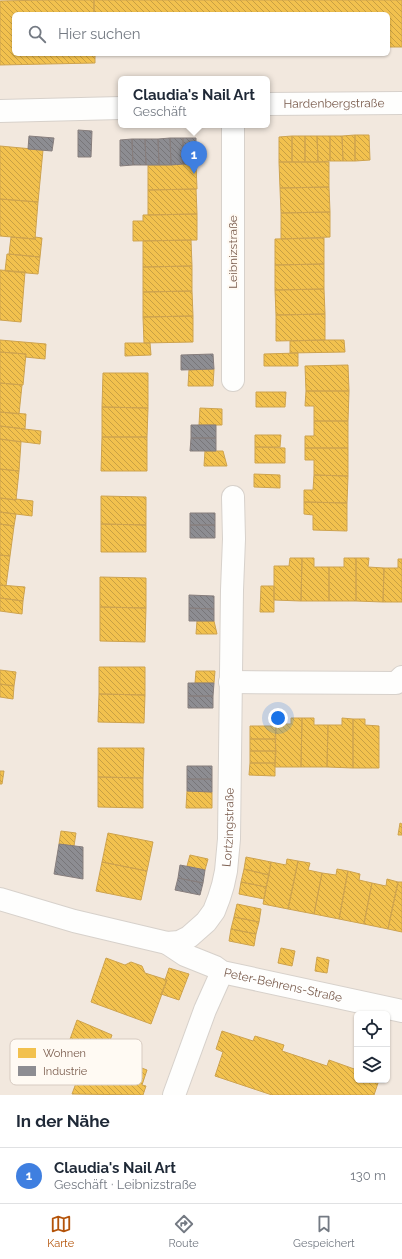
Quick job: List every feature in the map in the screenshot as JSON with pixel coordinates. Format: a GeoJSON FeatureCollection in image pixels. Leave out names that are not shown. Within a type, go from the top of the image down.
{"type":"FeatureCollection","features":[{"type":"Feature","properties":{"kind":"street","name":"Hardenbergstraße"},"geometry":{"type":"LineString","coordinates":[[270,104],[402,104]]}},
{"type":"Feature","properties":{"kind":"street"},"geometry":{"type":"LineString","coordinates":[[0,111],[118,108]]}},
{"type":"Feature","properties":{"kind":"street","name":"Leibnizstraße"},"geometry":{"type":"LineString","coordinates":[[233,128],[233,380]]}},
{"type":"Feature","properties":{"kind":"street","name":"Lortzingstraße"},"geometry":{"type":"LineString","coordinates":[[0,899],[74,921],[167,943],[180,942],[189,937],[206,922],[214,911],[223,885],[229,839],[230,682],[234,539],[233,497]]}},
{"type":"Feature","properties":{"kind":"street"},"geometry":{"type":"LineString","coordinates":[[230,682],[396,683],[402,677]]}},
{"type":"Feature","properties":{"kind":"street","name":"Lortzingstraße"},"geometry":{"type":"LineString","coordinates":[[167,943],[185,955],[216,967],[222,972]]}},
{"type":"Feature","properties":{"kind":"street","name":"Peter-Behrens-Straße"},"geometry":{"type":"LineString","coordinates":[[174,1095],[205,1010],[222,972],[402,1011]]}},
{"type":"Feature","properties":{"kind":"shaded area"},"geometry":{"type":"Polygon","coordinates":[[[0,0],[402,0],[402,1095],[0,1095],[0,0]]]}},
{"type":"Feature","properties":{"kind":"building: Wohnen"},"geometry":{"type":"Polygon","coordinates":[[[94,0],[94,12],[12,12],[12,56],[95,56],[95,63],[0,65],[0,1],[94,0]]]}},
{"type":"Feature","properties":{"kind":"building: Wohnen"},"geometry":{"type":"Polygon","coordinates":[[[94,0],[402,0],[402,47],[390,47],[390,12],[94,12],[94,0]]]}},
{"type":"Feature","properties":{"kind":"building: Wohnen"},"geometry":{"type":"Polygon","coordinates":[[[355,135],[369,135],[370,160],[355,161],[355,135]]]}},
{"type":"Feature","properties":{"kind":"building: Wohnen"},"geometry":{"type":"Polygon","coordinates":[[[355,135],[355,161],[343,161],[342,136],[355,135]]]}},
{"type":"Feature","properties":{"kind":"building: Wohnen"},"geometry":{"type":"Polygon","coordinates":[[[292,136],[305,136],[305,162],[292,162],[292,136]]]}},
{"type":"Feature","properties":{"kind":"building: Wohnen"},"geometry":{"type":"Polygon","coordinates":[[[292,136],[292,162],[279,162],[279,137],[292,136]]]}},
{"type":"Feature","properties":{"kind":"building: Wohnen"},"geometry":{"type":"Polygon","coordinates":[[[305,136],[317,136],[318,162],[305,162],[305,136]]]}},
{"type":"Feature","properties":{"kind":"building: Wohnen"},"geometry":{"type":"Polygon","coordinates":[[[317,136],[330,136],[330,161],[318,162],[317,136]]]}},
{"type":"Feature","properties":{"kind":"building: Wohnen"},"geometry":{"type":"Polygon","coordinates":[[[330,136],[342,136],[343,161],[330,161],[330,136]]]}},
{"type":"Feature","properties":{"kind":"building: Wohnen"},"geometry":{"type":"Polygon","coordinates":[[[0,146],[43,150],[38,202],[0,199],[0,146]]]}},
{"type":"Feature","properties":{"kind":"building: Wohnen"},"geometry":{"type":"Polygon","coordinates":[[[279,162],[329,162],[329,187],[280,188],[279,162]]]}},
{"type":"Feature","properties":{"kind":"building: Wohnen"},"geometry":{"type":"Polygon","coordinates":[[[196,164],[197,189],[148,190],[148,165],[196,164]]]}},
{"type":"Feature","properties":{"kind":"building: Wohnen"},"geometry":{"type":"Polygon","coordinates":[[[329,187],[330,212],[281,213],[280,188],[329,187]]]}},
{"type":"Feature","properties":{"kind":"building: Wohnen"},"geometry":{"type":"Polygon","coordinates":[[[196,189],[197,214],[148,215],[148,190],[196,189]]]}},
{"type":"Feature","properties":{"kind":"building: Wohnen"},"geometry":{"type":"Polygon","coordinates":[[[0,199],[38,202],[35,239],[0,236],[0,199]]]}},
{"type":"Feature","properties":{"kind":"building: Wohnen"},"geometry":{"type":"Polygon","coordinates":[[[330,212],[330,237],[281,239],[281,213],[330,212]]]}},
{"type":"Feature","properties":{"kind":"building: Wohnen"},"geometry":{"type":"Polygon","coordinates":[[[197,214],[197,240],[133,241],[133,221],[143,221],[143,215],[197,214]]]}},
{"type":"Feature","properties":{"kind":"building: Wohnen"},"geometry":{"type":"Polygon","coordinates":[[[11,237],[35,239],[35,237],[42,238],[40,257],[9,254],[11,237]]]}},
{"type":"Feature","properties":{"kind":"building: Wohnen"},"geometry":{"type":"Polygon","coordinates":[[[324,238],[324,264],[275,265],[275,239],[324,238]]]}},
{"type":"Feature","properties":{"kind":"building: Wohnen"},"geometry":{"type":"Polygon","coordinates":[[[191,240],[192,266],[143,267],[143,241],[191,240]]]}},
{"type":"Feature","properties":{"kind":"building: Wohnen"},"geometry":{"type":"Polygon","coordinates":[[[7,254],[40,257],[38,274],[5,271],[7,254]]]}},
{"type":"Feature","properties":{"kind":"building: Wohnen"},"geometry":{"type":"Polygon","coordinates":[[[324,264],[324,289],[275,290],[275,265],[324,264]]]}},
{"type":"Feature","properties":{"kind":"building: Wohnen"},"geometry":{"type":"Polygon","coordinates":[[[192,266],[192,291],[143,292],[143,267],[192,266]]]}},
{"type":"Feature","properties":{"kind":"building: Wohnen"},"geometry":{"type":"Polygon","coordinates":[[[0,270],[25,272],[21,322],[0,320],[0,270]]]}},
{"type":"Feature","properties":{"kind":"building: Wohnen"},"geometry":{"type":"Polygon","coordinates":[[[324,289],[325,314],[276,315],[275,290],[324,289]]]}},
{"type":"Feature","properties":{"kind":"building: Wohnen"},"geometry":{"type":"Polygon","coordinates":[[[192,291],[193,316],[143,317],[143,292],[192,291]]]}},
{"type":"Feature","properties":{"kind":"building: Wohnen"},"geometry":{"type":"Polygon","coordinates":[[[325,314],[325,340],[276,341],[276,315],[325,314]]]}},
{"type":"Feature","properties":{"kind":"building: Wohnen"},"geometry":{"type":"Polygon","coordinates":[[[193,316],[193,342],[144,343],[143,317],[193,316]]]}},
{"type":"Feature","properties":{"kind":"building: Wohnen"},"geometry":{"type":"Polygon","coordinates":[[[0,340],[46,344],[45,359],[25,357],[26,354],[0,352],[0,340]]]}},
{"type":"Feature","properties":{"kind":"building: Wohnen"},"geometry":{"type":"Polygon","coordinates":[[[344,340],[345,352],[290,353],[290,341],[344,340]]]}},
{"type":"Feature","properties":{"kind":"building: Wohnen"},"geometry":{"type":"Polygon","coordinates":[[[125,343],[150,343],[151,355],[125,356],[125,343]]]}},
{"type":"Feature","properties":{"kind":"building: Wohnen"},"geometry":{"type":"Polygon","coordinates":[[[0,352],[26,354],[23,385],[0,383],[0,352]]]}},
{"type":"Feature","properties":{"kind":"building: Wohnen"},"geometry":{"type":"Polygon","coordinates":[[[298,353],[298,366],[264,366],[264,354],[298,353]]]}},
{"type":"Feature","properties":{"kind":"building: Wohnen"},"geometry":{"type":"Polygon","coordinates":[[[348,365],[349,391],[306,391],[305,366],[348,365]]]}},
{"type":"Feature","properties":{"kind":"building: Wohnen"},"geometry":{"type":"Polygon","coordinates":[[[214,369],[213,386],[188,386],[189,370],[214,369]]]}},
{"type":"Feature","properties":{"kind":"building: Wohnen"},"geometry":{"type":"Polygon","coordinates":[[[103,373],[148,373],[148,408],[102,407],[103,373]]]}},
{"type":"Feature","properties":{"kind":"building: Wohnen"},"geometry":{"type":"Polygon","coordinates":[[[0,383],[22,385],[19,414],[0,412],[0,383]]]}},
{"type":"Feature","properties":{"kind":"building: Wohnen"},"geometry":{"type":"Polygon","coordinates":[[[306,391],[349,391],[348,421],[314,421],[314,406],[305,406],[306,391]]]}},
{"type":"Feature","properties":{"kind":"building: Wohnen"},"geometry":{"type":"Polygon","coordinates":[[[256,392],[286,392],[285,407],[256,407],[256,392]]]}},
{"type":"Feature","properties":{"kind":"building: Wohnen"},"geometry":{"type":"Polygon","coordinates":[[[102,407],[148,408],[147,437],[102,437],[102,407]]]}},
{"type":"Feature","properties":{"kind":"building: Wohnen"},"geometry":{"type":"Polygon","coordinates":[[[200,408],[222,409],[222,425],[199,425],[200,408]]]}},
{"type":"Feature","properties":{"kind":"building: Wohnen"},"geometry":{"type":"Polygon","coordinates":[[[0,412],[26,414],[25,429],[0,426],[0,412]]]}},
{"type":"Feature","properties":{"kind":"building: Wohnen"},"geometry":{"type":"Polygon","coordinates":[[[314,421],[348,421],[348,448],[305,448],[305,436],[314,436],[314,421]]]}},
{"type":"Feature","properties":{"kind":"building: Wohnen"},"geometry":{"type":"Polygon","coordinates":[[[0,426],[41,431],[40,444],[0,439],[0,426]]]}},
{"type":"Feature","properties":{"kind":"building: Wohnen"},"geometry":{"type":"Polygon","coordinates":[[[255,435],[281,435],[280,447],[255,447],[255,435]]]}},
{"type":"Feature","properties":{"kind":"building: Wohnen"},"geometry":{"type":"Polygon","coordinates":[[[102,437],[147,437],[147,471],[101,471],[102,437]]]}},
{"type":"Feature","properties":{"kind":"building: Wohnen"},"geometry":{"type":"Polygon","coordinates":[[[0,439],[21,442],[19,471],[0,469],[0,439]]]}},
{"type":"Feature","properties":{"kind":"building: Wohnen"},"geometry":{"type":"Polygon","coordinates":[[[255,447],[285,448],[285,463],[255,463],[255,447]]]}},
{"type":"Feature","properties":{"kind":"building: Wohnen"},"geometry":{"type":"Polygon","coordinates":[[[305,448],[348,448],[348,476],[314,475],[314,460],[305,460],[305,448]]]}},
{"type":"Feature","properties":{"kind":"building: Wohnen"},"geometry":{"type":"Polygon","coordinates":[[[205,451],[223,451],[227,466],[204,466],[205,451]]]}},
{"type":"Feature","properties":{"kind":"building: Wohnen"},"geometry":{"type":"Polygon","coordinates":[[[0,469],[19,471],[16,500],[0,498],[0,469]]]}},
{"type":"Feature","properties":{"kind":"building: Wohnen"},"geometry":{"type":"Polygon","coordinates":[[[254,474],[280,475],[280,488],[254,487],[254,474]]]}},
{"type":"Feature","properties":{"kind":"building: Wohnen"},"geometry":{"type":"Polygon","coordinates":[[[314,475],[348,476],[347,503],[304,502],[304,490],[313,490],[314,475]]]}},
{"type":"Feature","properties":{"kind":"building: Wohnen"},"geometry":{"type":"Polygon","coordinates":[[[101,496],[146,497],[146,525],[101,524],[101,496]]]}},
{"type":"Feature","properties":{"kind":"building: Wohnen"},"geometry":{"type":"Polygon","coordinates":[[[0,498],[33,501],[32,516],[0,512],[0,498]]]}},
{"type":"Feature","properties":{"kind":"building: Wohnen"},"geometry":{"type":"Polygon","coordinates":[[[304,502],[347,503],[347,531],[313,530],[313,515],[304,514],[304,502]]]}},
{"type":"Feature","properties":{"kind":"building: Wohnen"},"geometry":{"type":"Polygon","coordinates":[[[0,512],[16,514],[14,526],[0,524],[0,512]]]}},
{"type":"Feature","properties":{"kind":"building: Wohnen"},"geometry":{"type":"Polygon","coordinates":[[[0,524],[14,526],[10,556],[0,555],[0,524]]]}},
{"type":"Feature","properties":{"kind":"building: Wohnen"},"geometry":{"type":"Polygon","coordinates":[[[101,524],[146,525],[146,552],[101,552],[101,524]]]}},
{"type":"Feature","properties":{"kind":"building: Wohnen"},"geometry":{"type":"Polygon","coordinates":[[[0,555],[10,556],[6,586],[0,585],[0,555]]]}},
{"type":"Feature","properties":{"kind":"building: Wohnen"},"geometry":{"type":"Polygon","coordinates":[[[290,558],[302,558],[301,601],[274,600],[274,566],[289,566],[290,558]]]}},
{"type":"Feature","properties":{"kind":"building: Wohnen"},"geometry":{"type":"Polygon","coordinates":[[[302,558],[314,558],[314,567],[329,567],[329,601],[301,601],[302,558]]]}},
{"type":"Feature","properties":{"kind":"building: Wohnen"},"geometry":{"type":"Polygon","coordinates":[[[344,558],[356,558],[356,601],[329,601],[329,567],[344,567],[344,558]]]}},
{"type":"Feature","properties":{"kind":"building: Wohnen"},"geometry":{"type":"Polygon","coordinates":[[[356,558],[369,558],[368,567],[384,568],[383,602],[356,601],[356,558]]]}},
{"type":"Feature","properties":{"kind":"building: Wohnen"},"geometry":{"type":"Polygon","coordinates":[[[398,559],[402,559],[402,602],[383,602],[384,568],[398,568],[398,559]]]}},
{"type":"Feature","properties":{"kind":"building: Wohnen"},"geometry":{"type":"Polygon","coordinates":[[[100,577],[146,578],[146,608],[100,607],[100,577]]]}},
{"type":"Feature","properties":{"kind":"building: Wohnen"},"geometry":{"type":"Polygon","coordinates":[[[0,585],[25,587],[23,601],[0,598],[0,585]]]}},
{"type":"Feature","properties":{"kind":"building: Wohnen"},"geometry":{"type":"Polygon","coordinates":[[[261,586],[274,586],[274,612],[260,612],[261,586]]]}},
{"type":"Feature","properties":{"kind":"building: Wohnen"},"geometry":{"type":"Polygon","coordinates":[[[0,598],[23,601],[22,614],[0,611],[0,598]]]}},
{"type":"Feature","properties":{"kind":"building: Wohnen"},"geometry":{"type":"Polygon","coordinates":[[[100,607],[146,608],[145,642],[100,641],[100,607]]]}},
{"type":"Feature","properties":{"kind":"building: Wohnen"},"geometry":{"type":"Polygon","coordinates":[[[197,621],[214,621],[217,634],[196,634],[197,621]]]}},
{"type":"Feature","properties":{"kind":"building: Wohnen"},"geometry":{"type":"Polygon","coordinates":[[[99,667],[145,667],[145,695],[99,694],[99,667]]]}},
{"type":"Feature","properties":{"kind":"building: Wohnen"},"geometry":{"type":"Polygon","coordinates":[[[0,670],[16,672],[14,686],[0,684],[0,670]]]}},
{"type":"Feature","properties":{"kind":"building: Wohnen"},"geometry":{"type":"Polygon","coordinates":[[[196,671],[215,671],[214,683],[195,683],[196,671]]]}},
{"type":"Feature","properties":{"kind":"building: Wohnen"},"geometry":{"type":"Polygon","coordinates":[[[0,684],[14,686],[13,699],[0,697],[0,684]]]}},
{"type":"Feature","properties":{"kind":"building: Wohnen"},"geometry":{"type":"Polygon","coordinates":[[[99,694],[145,695],[144,723],[98,722],[99,694]]]}},
{"type":"Feature","properties":{"kind":"building: Wohnen"},"geometry":{"type":"Polygon","coordinates":[[[291,718],[302,718],[301,767],[275,767],[276,724],[291,724],[291,718]]]}},
{"type":"Feature","properties":{"kind":"building: Wohnen"},"geometry":{"type":"Polygon","coordinates":[[[302,718],[314,718],[314,725],[328,725],[327,767],[301,767],[302,718]]]}},
{"type":"Feature","properties":{"kind":"building: Wohnen"},"geometry":{"type":"Polygon","coordinates":[[[342,718],[353,719],[353,768],[327,767],[328,725],[342,725],[342,718]]]}},
{"type":"Feature","properties":{"kind":"building: Wohnen"},"geometry":{"type":"Polygon","coordinates":[[[353,719],[365,719],[365,725],[379,726],[379,768],[353,768],[353,719]]]}},
{"type":"Feature","properties":{"kind":"building: Wohnen"},"geometry":{"type":"Polygon","coordinates":[[[250,726],[276,726],[275,739],[250,739],[250,726]]]}},
{"type":"Feature","properties":{"kind":"building: Wohnen"},"geometry":{"type":"Polygon","coordinates":[[[250,739],[275,739],[276,751],[250,751],[250,739]]]}},
{"type":"Feature","properties":{"kind":"building: Wohnen"},"geometry":{"type":"Polygon","coordinates":[[[98,748],[144,748],[143,778],[98,777],[98,748]]]}},
{"type":"Feature","properties":{"kind":"building: Wohnen"},"geometry":{"type":"Polygon","coordinates":[[[250,751],[276,751],[275,763],[250,763],[250,751]]]}},
{"type":"Feature","properties":{"kind":"building: Wohnen"},"geometry":{"type":"Polygon","coordinates":[[[250,763],[275,763],[275,776],[249,775],[250,763]]]}},
{"type":"Feature","properties":{"kind":"building: Wohnen"},"geometry":{"type":"Polygon","coordinates":[[[0,771],[4,771],[2,784],[0,784],[0,771]]]}},
{"type":"Feature","properties":{"kind":"building: Wohnen"},"geometry":{"type":"Polygon","coordinates":[[[98,777],[143,778],[143,808],[98,807],[98,777]]]}},
{"type":"Feature","properties":{"kind":"building: Wohnen"},"geometry":{"type":"Polygon","coordinates":[[[187,791],[212,792],[212,808],[186,808],[187,791]]]}},
{"type":"Feature","properties":{"kind":"building: Wohnen"},"geometry":{"type":"Polygon","coordinates":[[[400,823],[402,824],[402,835],[398,835],[400,823]]]}},
{"type":"Feature","properties":{"kind":"building: Wohnen"},"geometry":{"type":"Polygon","coordinates":[[[61,831],[76,833],[74,846],[59,844],[61,831]]]}},
{"type":"Feature","properties":{"kind":"building: Wohnen"},"geometry":{"type":"Polygon","coordinates":[[[108,833],[153,842],[147,871],[102,862],[108,833]]]}},
{"type":"Feature","properties":{"kind":"building: Wohnen"},"geometry":{"type":"Polygon","coordinates":[[[190,855],[208,859],[205,870],[187,866],[190,855]]]}},
{"type":"Feature","properties":{"kind":"building: Wohnen"},"geometry":{"type":"Polygon","coordinates":[[[246,857],[271,862],[269,875],[244,869],[246,857]]]}},
{"type":"Feature","properties":{"kind":"building: Wohnen"},"geometry":{"type":"Polygon","coordinates":[[[287,859],[298,861],[288,909],[263,904],[271,862],[286,865],[287,859]]]}},
{"type":"Feature","properties":{"kind":"building: Wohnen"},"geometry":{"type":"Polygon","coordinates":[[[298,861],[310,863],[308,870],[322,873],[314,914],[288,909],[298,861]]]}},
{"type":"Feature","properties":{"kind":"building: Wohnen"},"geometry":{"type":"Polygon","coordinates":[[[102,862],[147,871],[141,900],[96,891],[102,862]]]}},
{"type":"Feature","properties":{"kind":"building: Wohnen"},"geometry":{"type":"Polygon","coordinates":[[[244,869],[269,875],[266,887],[241,882],[244,869]]]}},
{"type":"Feature","properties":{"kind":"building: Wohnen"},"geometry":{"type":"Polygon","coordinates":[[[337,869],[348,871],[339,919],[314,914],[322,873],[336,875],[337,869]]]}},
{"type":"Feature","properties":{"kind":"building: Wohnen"},"geometry":{"type":"Polygon","coordinates":[[[348,871],[360,874],[359,880],[372,883],[364,924],[339,919],[348,871]]]}},
{"type":"Feature","properties":{"kind":"building: Wohnen"},"geometry":{"type":"Polygon","coordinates":[[[387,879],[398,882],[388,929],[364,924],[372,883],[386,886],[387,879]]]}},
{"type":"Feature","properties":{"kind":"building: Wohnen"},"geometry":{"type":"Polygon","coordinates":[[[241,882],[266,887],[264,899],[239,894],[241,882]]]}},
{"type":"Feature","properties":{"kind":"building: Wohnen"},"geometry":{"type":"Polygon","coordinates":[[[398,882],[402,882],[402,932],[388,929],[398,882]]]}},
{"type":"Feature","properties":{"kind":"building: Wohnen"},"geometry":{"type":"Polygon","coordinates":[[[237,904],[261,909],[259,922],[234,917],[237,904]]]}},
{"type":"Feature","properties":{"kind":"building: Wohnen"},"geometry":{"type":"Polygon","coordinates":[[[234,917],[259,922],[256,934],[231,929],[234,917]]]}},
{"type":"Feature","properties":{"kind":"building: Wohnen"},"geometry":{"type":"Polygon","coordinates":[[[231,929],[256,934],[254,946],[229,941],[231,929]]]}},
{"type":"Feature","properties":{"kind":"building: Wohnen"},"geometry":{"type":"Polygon","coordinates":[[[281,948],[295,951],[292,966],[278,963],[281,948]]]}},
{"type":"Feature","properties":{"kind":"building: Wohnen"},"geometry":{"type":"Polygon","coordinates":[[[317,957],[329,960],[327,973],[315,971],[317,957]]]}},
{"type":"Feature","properties":{"kind":"building: Wohnen"},"geometry":{"type":"Polygon","coordinates":[[[106,958],[125,965],[131,962],[142,966],[145,973],[167,980],[151,1024],[91,1002],[106,958]]]}},
{"type":"Feature","properties":{"kind":"building: Wohnen"},"geometry":{"type":"Polygon","coordinates":[[[169,968],[189,974],[179,1000],[161,994],[167,980],[165,980],[169,968]]]}},
{"type":"Feature","properties":{"kind":"building: Wohnen"},"geometry":{"type":"Polygon","coordinates":[[[77,1020],[112,1035],[111,1039],[70,1039],[77,1020]]]}},
{"type":"Feature","properties":{"kind":"building: Wohnen"},"geometry":{"type":"Polygon","coordinates":[[[222,1031],[253,1041],[255,1036],[284,1045],[282,1051],[327,1066],[329,1060],[354,1069],[354,1083],[378,1083],[374,1095],[272,1095],[215,1076],[223,1052],[216,1049],[222,1031]]]}},
{"type":"Feature","properties":{"kind":"building: Wohnen"},"geometry":{"type":"Polygon","coordinates":[[[142,1068],[147,1070],[142,1085],[142,1068]]]}},
{"type":"Feature","properties":{"kind":"building: Wohnen"},"geometry":{"type":"Polygon","coordinates":[[[75,1085],[146,1086],[143,1095],[72,1094],[75,1085]]]}},
{"type":"Feature","properties":{"kind":"building: Industrie"},"geometry":{"type":"Polygon","coordinates":[[[78,130],[92,131],[91,157],[78,157],[78,130]]]}},
{"type":"Feature","properties":{"kind":"building: Industrie"},"geometry":{"type":"Polygon","coordinates":[[[29,136],[54,138],[52,151],[28,149],[29,136]]]}},
{"type":"Feature","properties":{"kind":"building: Industrie"},"geometry":{"type":"Polygon","coordinates":[[[170,138],[183,138],[183,164],[171,165],[170,138]]]}},
{"type":"Feature","properties":{"kind":"building: Industrie"},"geometry":{"type":"Polygon","coordinates":[[[170,138],[171,165],[159,165],[158,139],[170,138]]]}},
{"type":"Feature","properties":{"kind":"building: Industrie"},"geometry":{"type":"Polygon","coordinates":[[[183,138],[196,138],[196,164],[183,164],[183,138]]]}},
{"type":"Feature","properties":{"kind":"building: Industrie"},"geometry":{"type":"Polygon","coordinates":[[[132,139],[133,165],[120,166],[120,140],[132,139]]]}},
{"type":"Feature","properties":{"kind":"building: Industrie"},"geometry":{"type":"Polygon","coordinates":[[[132,139],[145,139],[146,165],[133,165],[132,139]]]}},
{"type":"Feature","properties":{"kind":"building: Industrie"},"geometry":{"type":"Polygon","coordinates":[[[145,139],[158,139],[159,165],[146,165],[145,139]]]}},
{"type":"Feature","properties":{"kind":"building: Industrie"},"geometry":{"type":"Polygon","coordinates":[[[213,354],[214,369],[181,370],[181,355],[213,354]]]}},
{"type":"Feature","properties":{"kind":"building: Industrie"},"geometry":{"type":"Polygon","coordinates":[[[191,425],[216,425],[216,438],[191,438],[191,425]]]}},
{"type":"Feature","properties":{"kind":"building: Industrie"},"geometry":{"type":"Polygon","coordinates":[[[191,438],[216,438],[216,451],[190,451],[191,438]]]}},
{"type":"Feature","properties":{"kind":"building: Industrie"},"geometry":{"type":"Polygon","coordinates":[[[190,513],[215,513],[215,525],[190,525],[190,513]]]}},
{"type":"Feature","properties":{"kind":"building: Industrie"},"geometry":{"type":"Polygon","coordinates":[[[190,525],[215,525],[215,538],[190,538],[190,525]]]}},
{"type":"Feature","properties":{"kind":"building: Industrie"},"geometry":{"type":"Polygon","coordinates":[[[189,595],[214,596],[214,609],[189,608],[189,595]]]}},
{"type":"Feature","properties":{"kind":"building: Industrie"},"geometry":{"type":"Polygon","coordinates":[[[189,608],[214,609],[214,621],[189,621],[189,608]]]}},
{"type":"Feature","properties":{"kind":"building: Industrie"},"geometry":{"type":"Polygon","coordinates":[[[188,683],[214,683],[213,696],[188,696],[188,683]]]}},
{"type":"Feature","properties":{"kind":"building: Industrie"},"geometry":{"type":"Polygon","coordinates":[[[188,696],[213,696],[213,708],[188,708],[188,696]]]}},
{"type":"Feature","properties":{"kind":"building: Industrie"},"geometry":{"type":"Polygon","coordinates":[[[187,766],[212,766],[212,779],[187,779],[187,766]]]}},
{"type":"Feature","properties":{"kind":"building: Industrie"},"geometry":{"type":"Polygon","coordinates":[[[187,779],[212,779],[212,792],[187,791],[187,779]]]}},
{"type":"Feature","properties":{"kind":"building: Industrie"},"geometry":{"type":"Polygon","coordinates":[[[59,844],[83,847],[83,879],[54,874],[59,844]]]}},
{"type":"Feature","properties":{"kind":"building: Industrie"},"geometry":{"type":"Polygon","coordinates":[[[180,865],[205,870],[203,883],[178,878],[180,865]]]}},
{"type":"Feature","properties":{"kind":"building: Industrie"},"geometry":{"type":"Polygon","coordinates":[[[178,878],[203,883],[200,895],[175,890],[178,878]]]}},
{"type":"Feature","properties":{"kind":"place","name":"Claudia's Nail Art"},"geometry":{"type":"Point","coordinates":[194,174]}}]}
